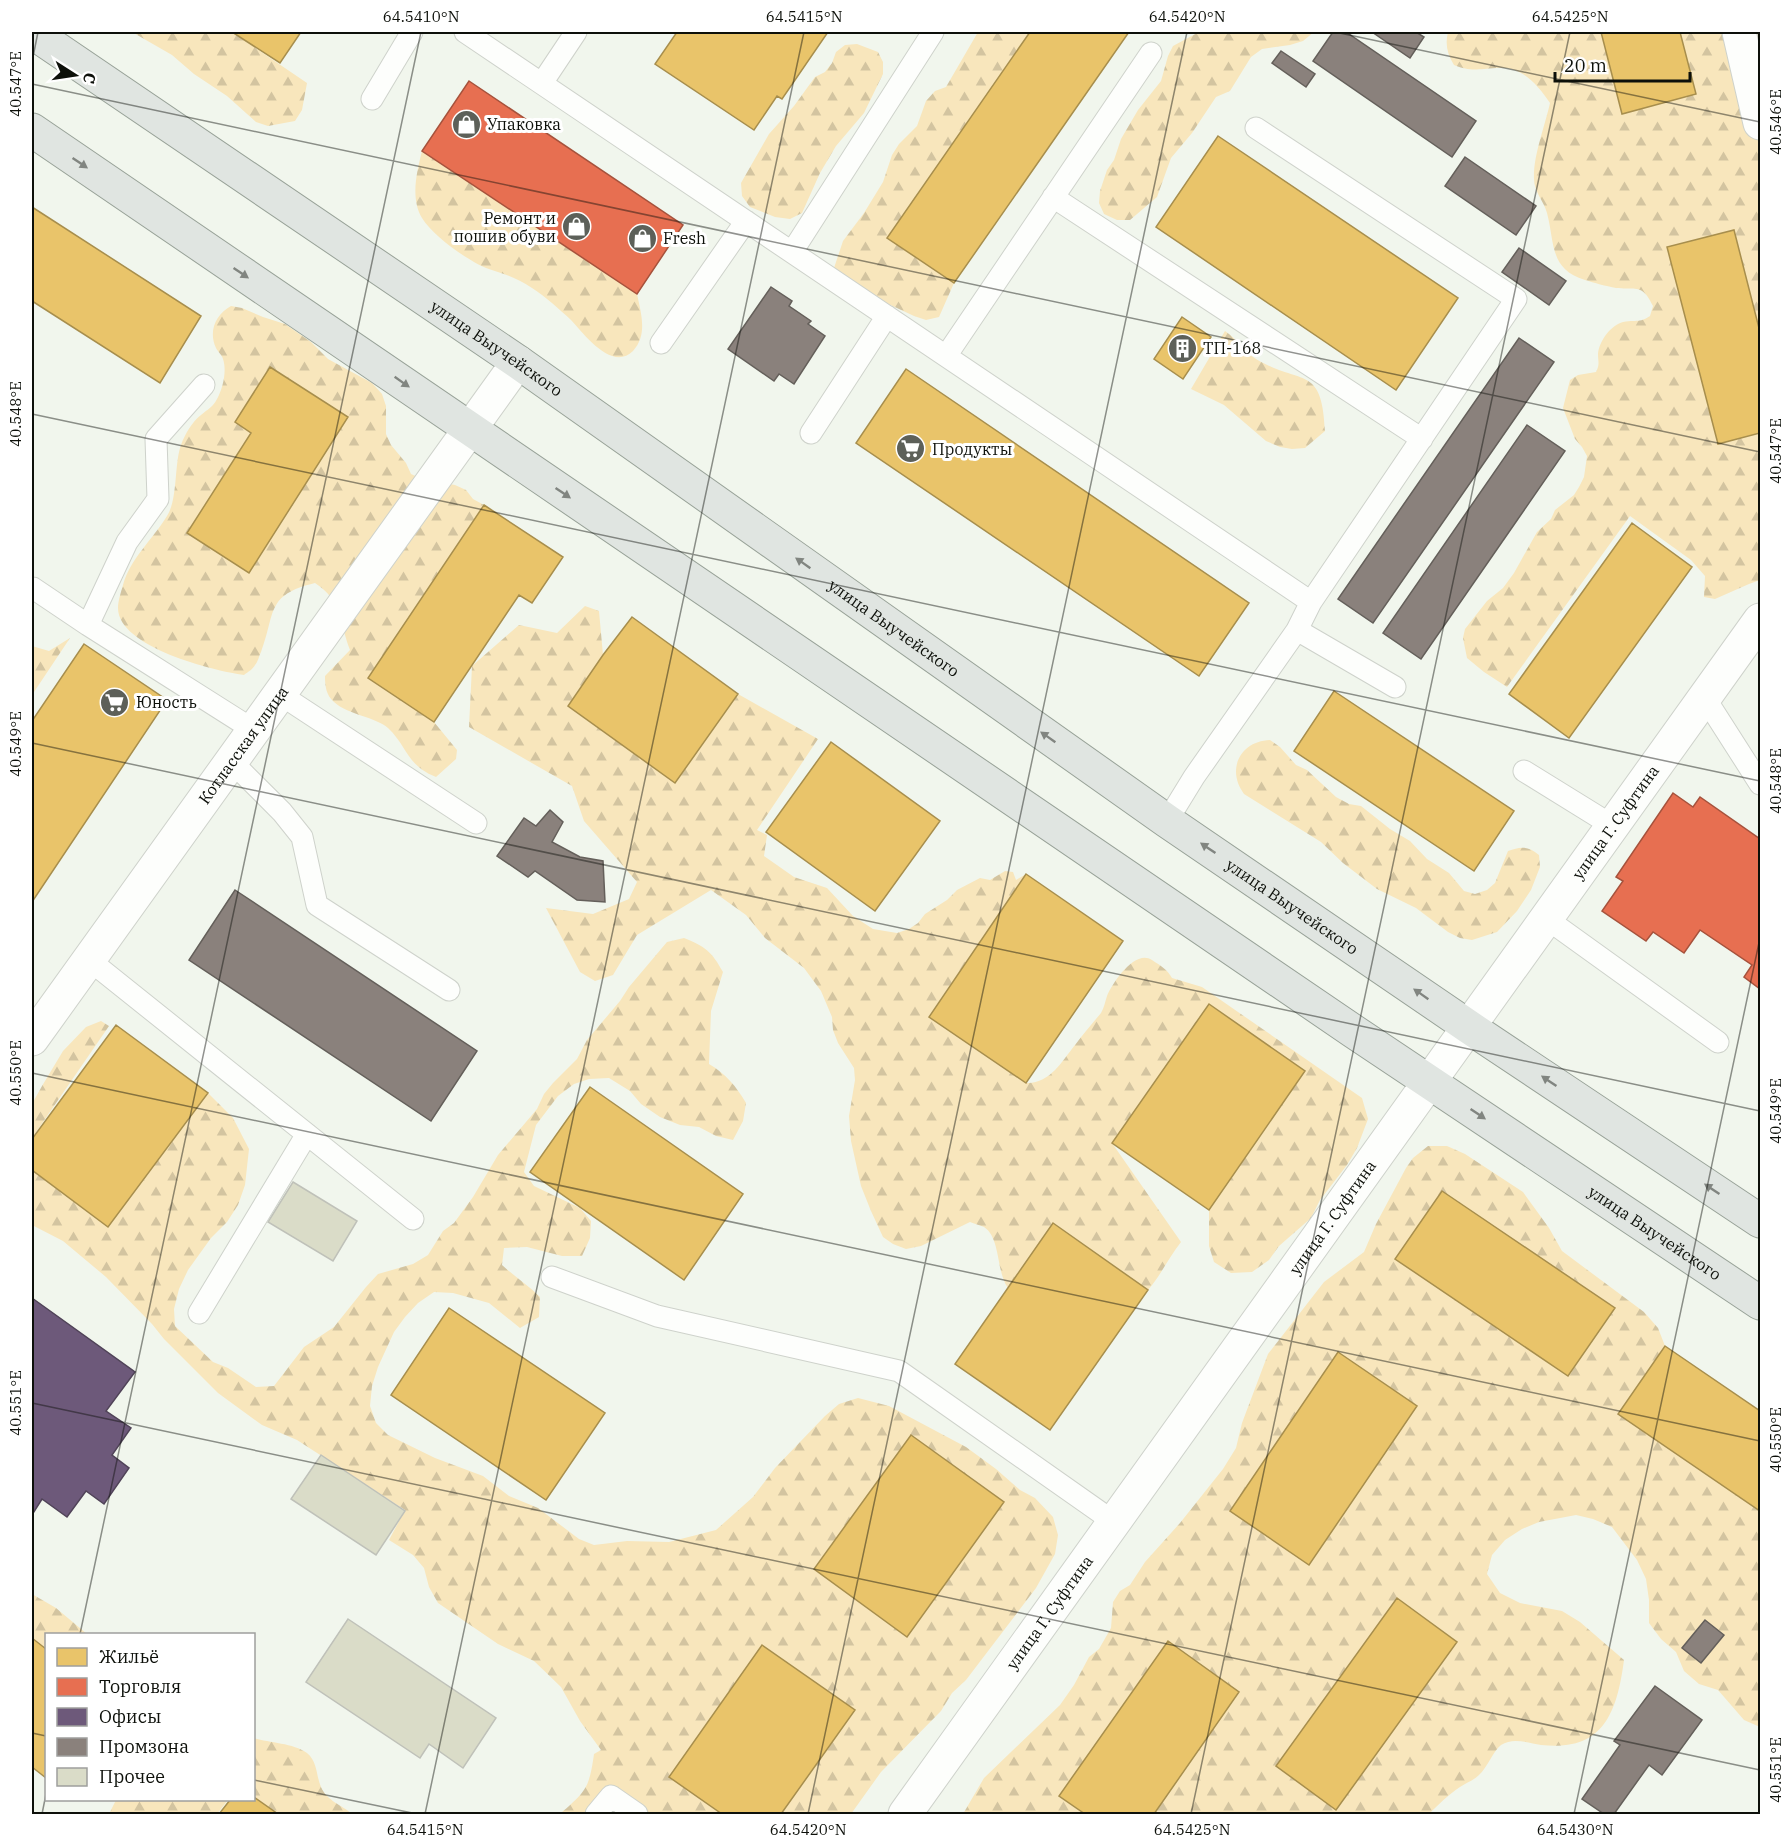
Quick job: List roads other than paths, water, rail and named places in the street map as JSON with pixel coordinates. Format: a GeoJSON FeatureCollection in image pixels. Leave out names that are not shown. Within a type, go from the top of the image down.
{"type":"FeatureCollection","features":[{"type":"Feature","properties":{"kind":"main road","name":"улица Выучейского"},"geometry":{"type":"LineString","coordinates":[[32,32],[518,362],[1167,820],[1469,1027],[1761,1221]]}},
{"type":"Feature","properties":{"kind":"main road","name":"улица Выучейского"},"geometry":{"type":"LineString","coordinates":[[32,130],[461,441],[1761,1303]]}},
{"type":"Feature","properties":{"kind":"street"},"geometry":{"type":"LineString","coordinates":[[1739,32],[1761,123]]}},
{"type":"Feature","properties":{"kind":"street","name":"Котласская улица"},"geometry":{"type":"LineString","coordinates":[[32,1039],[252,729],[518,362]]}},
{"type":"Feature","properties":{"kind":"street","name":"улица Г. Суфтина"},"geometry":{"type":"LineString","coordinates":[[905,1815],[1761,620]]}},
{"type":"Feature","properties":{"kind":"lane"},"geometry":{"type":"LineString","coordinates":[[372,99],[412,32]]}},
{"type":"Feature","properties":{"kind":"lane"},"geometry":{"type":"LineString","coordinates":[[465,32],[1311,602]]}},
{"type":"Feature","properties":{"kind":"lane"},"geometry":{"type":"LineString","coordinates":[[542,83],[576,32]]}},
{"type":"Feature","properties":{"kind":"lane"},"geometry":{"type":"LineString","coordinates":[[792,252],[933,32]]}},
{"type":"Feature","properties":{"kind":"lane"},"geometry":{"type":"LineString","coordinates":[[946,356],[1151,53]]}},
{"type":"Feature","properties":{"kind":"lane"},"geometry":{"type":"LineString","coordinates":[[1167,820],[1194,777],[1297,630],[1311,602],[1516,299],[1256,128]]}},
{"type":"Feature","properties":{"kind":"lane"},"geometry":{"type":"LineString","coordinates":[[1053,197],[1422,439]]}},
{"type":"Feature","properties":{"kind":"lane"},"geometry":{"type":"LineString","coordinates":[[661,343],[746,221]]}},
{"type":"Feature","properties":{"kind":"lane"},"geometry":{"type":"LineString","coordinates":[[811,433],[887,316]]}},
{"type":"Feature","properties":{"kind":"lane"},"geometry":{"type":"LineString","coordinates":[[88,625],[127,542],[158,499],[156,439],[204,385]]}},
{"type":"Feature","properties":{"kind":"lane"},"geometry":{"type":"LineString","coordinates":[[32,591],[33,588],[252,729]]}},
{"type":"Feature","properties":{"kind":"lane"},"geometry":{"type":"LineString","coordinates":[[1297,630],[1395,687]]}},
{"type":"Feature","properties":{"kind":"lane"},"geometry":{"type":"LineString","coordinates":[[278,693],[476,823]]}},
{"type":"Feature","properties":{"kind":"lane"},"geometry":{"type":"LineString","coordinates":[[1705,698],[1761,784]]}},
{"type":"Feature","properties":{"kind":"lane"},"geometry":{"type":"LineString","coordinates":[[230,760],[282,812],[302,837],[317,905],[449,990]]}},
{"type":"Feature","properties":{"kind":"lane"},"geometry":{"type":"LineString","coordinates":[[1524,771],[1613,826]]}},
{"type":"Feature","properties":{"kind":"lane"},"geometry":{"type":"LineString","coordinates":[[1547,919],[1718,1042]]}},
{"type":"Feature","properties":{"kind":"lane"},"geometry":{"type":"LineString","coordinates":[[88,959],[413,1219]]}},
{"type":"Feature","properties":{"kind":"lane"},"geometry":{"type":"LineString","coordinates":[[199,1313],[307,1134]]}},
{"type":"Feature","properties":{"kind":"lane"},"geometry":{"type":"LineString","coordinates":[[552,1277],[657,1317],[899,1371],[1114,1522]]}},
{"type":"Feature","properties":{"kind":"lane"},"geometry":{"type":"LineString","coordinates":[[596,1815],[611,1796],[637,1815]]}},
{"type":"Feature","properties":{"kind":"place","name":"Упаковка"},"geometry":{"type":"Point","coordinates":[466,124]}},
{"type":"Feature","properties":{"kind":"place","name":"Ремонт и пошив обуви"},"geometry":{"type":"Point","coordinates":[577,227]}},
{"type":"Feature","properties":{"kind":"place","name":"Fresh"},"geometry":{"type":"Point","coordinates":[642,238]}},
{"type":"Feature","properties":{"kind":"place","name":"ТП-168"},"geometry":{"type":"Point","coordinates":[1182,348]}},
{"type":"Feature","properties":{"kind":"place","name":"Продукты"},"geometry":{"type":"Point","coordinates":[911,449]}},
{"type":"Feature","properties":{"kind":"place","name":"Юность"},"geometry":{"type":"Point","coordinates":[115,702]}}]}
